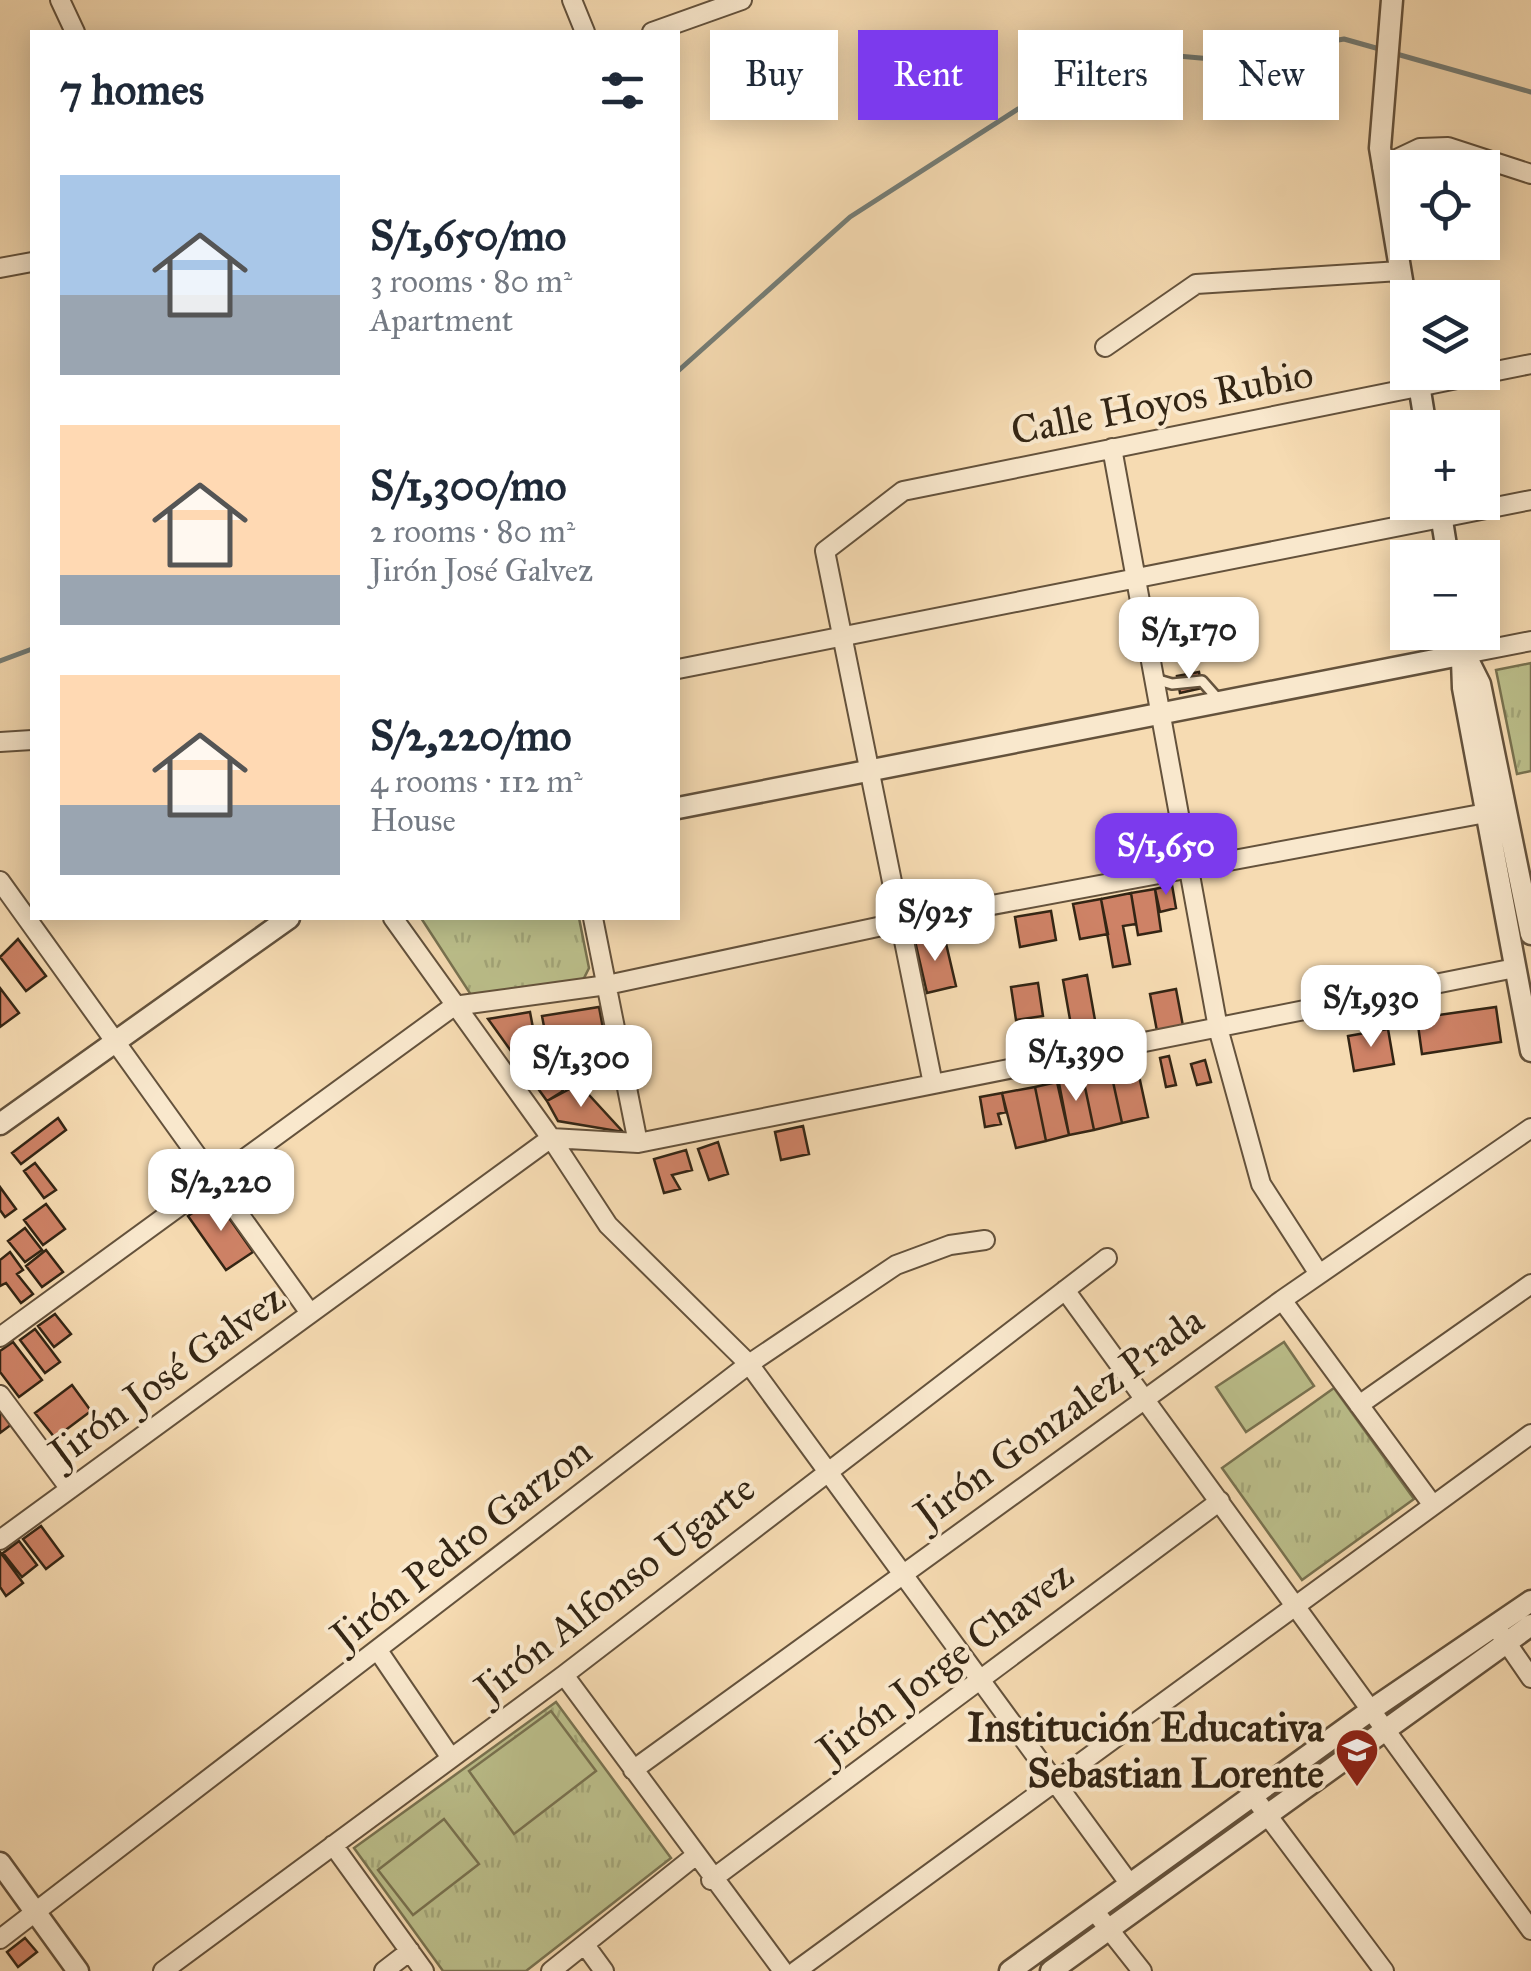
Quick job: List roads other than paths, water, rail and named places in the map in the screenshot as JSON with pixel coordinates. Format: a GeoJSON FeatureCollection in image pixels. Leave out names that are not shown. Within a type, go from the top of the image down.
{"type":"FeatureCollection","features":[{"type":"Feature","properties":{"kind":"street"},"geometry":{"type":"LineString","coordinates":[[60,0],[74,30]]}},
{"type":"Feature","properties":{"kind":"street"},"geometry":{"type":"LineString","coordinates":[[572,0],[584,30]]}},
{"type":"Feature","properties":{"kind":"street"},"geometry":{"type":"LineString","coordinates":[[658,30],[742,0]]}},
{"type":"Feature","properties":{"kind":"street"},"geometry":{"type":"LineString","coordinates":[[1392,0],[1382,166],[1402,280]]}},
{"type":"Feature","properties":{"kind":"street"},"geometry":{"type":"LineString","coordinates":[[1382,166],[1420,148],[1448,147],[1531,174]]}},
{"type":"Feature","properties":{"kind":"street"},"geometry":{"type":"LineString","coordinates":[[0,268],[30,262]]}},
{"type":"Feature","properties":{"kind":"street"},"geometry":{"type":"LineString","coordinates":[[1105,347],[1196,284],[1400,271]]}},
{"type":"Feature","properties":{"kind":"street","name":"Calle Hoyos Rubio"},"geometry":{"type":"LineString","coordinates":[[1500,368],[1531,364]]}},
{"type":"Feature","properties":{"kind":"street","name":"Calle Hoyos Rubio"},"geometry":{"type":"LineString","coordinates":[[841,637],[826,552],[903,490],[1390,385]]}},
{"type":"Feature","properties":{"kind":"street"},"geometry":{"type":"LineString","coordinates":[[1112,448],[1218,1028],[1261,1184],[1320,1274]]}},
{"type":"Feature","properties":{"kind":"street"},"geometry":{"type":"LineString","coordinates":[[1500,503],[1531,500]]}},
{"type":"Feature","properties":{"kind":"street"},"geometry":{"type":"LineString","coordinates":[[680,669],[1136,577],[1395,520]]}},
{"type":"Feature","properties":{"kind":"street"},"geometry":{"type":"LineString","coordinates":[[841,637],[933,1084]]}},
{"type":"Feature","properties":{"kind":"street"},"geometry":{"type":"LineString","coordinates":[[680,808],[1531,641]]}},
{"type":"Feature","properties":{"kind":"street"},"geometry":{"type":"LineString","coordinates":[[1464,650],[1463,688],[1531,1051]]}},
{"type":"Feature","properties":{"kind":"street"},"geometry":{"type":"LineString","coordinates":[[1465,654],[1480,684],[1531,934]]}},
{"type":"Feature","properties":{"kind":"street"},"geometry":{"type":"LineString","coordinates":[[0,742],[30,740]]}},
{"type":"Feature","properties":{"kind":"street"},"geometry":{"type":"LineString","coordinates":[[0,1337],[454,1006],[607,986],[901,922],[1486,813]]}},
{"type":"Feature","properties":{"kind":"street"},"geometry":{"type":"LineString","coordinates":[[0,880],[30,913]]}},
{"type":"Feature","properties":{"kind":"street"},"geometry":{"type":"LineString","coordinates":[[0,1124],[286,920]]}},
{"type":"Feature","properties":{"kind":"street"},"geometry":{"type":"LineString","coordinates":[[394,920],[552,1138],[608,1225],[748,1364],[1129,1883]]}},
{"type":"Feature","properties":{"kind":"street"},"geometry":{"type":"LineString","coordinates":[[593,920],[638,1143]]}},
{"type":"Feature","properties":{"kind":"street"},"geometry":{"type":"LineString","coordinates":[[38,922],[116,1042],[310,1313]]}},
{"type":"Feature","properties":{"kind":"street"},"geometry":{"type":"LineString","coordinates":[[552,1138],[638,1143],[1516,968]]}},
{"type":"Feature","properties":{"kind":"street","name":"Jirón Gonzalez Prada"},"geometry":{"type":"LineString","coordinates":[[633,1770],[1282,1300],[1531,1128]]}},
{"type":"Feature","properties":{"kind":"street","name":"Jirón José Galvez"},"geometry":{"type":"LineString","coordinates":[[0,1540],[552,1138]]}},
{"type":"Feature","properties":{"kind":"street","name":"Jirón Pedro Garzon"},"geometry":{"type":"LineString","coordinates":[[0,1939],[379,1652],[748,1364],[896,1265],[950,1245],[985,1240]]}},
{"type":"Feature","properties":{"kind":"street","name":"Jirón Alfonso Ugarte"},"geometry":{"type":"LineString","coordinates":[[163,1971],[564,1674],[1108,1258]]}},
{"type":"Feature","properties":{"kind":"street"},"geometry":{"type":"LineString","coordinates":[[1359,1405],[1531,1284]]}},
{"type":"Feature","properties":{"kind":"street"},"geometry":{"type":"LineString","coordinates":[[1065,1290],[1531,1930]]}},
{"type":"Feature","properties":{"kind":"street"},"geometry":{"type":"LineString","coordinates":[[1282,1300],[1432,1504]]}},
{"type":"Feature","properties":{"kind":"street"},"geometry":{"type":"LineString","coordinates":[[0,1396],[70,1489]]}},
{"type":"Feature","properties":{"kind":"street"},"geometry":{"type":"LineString","coordinates":[[796,1971],[1531,1434]]}},
{"type":"Feature","properties":{"kind":"street","name":"Jirón Jorge Chavez"},"geometry":{"type":"LineString","coordinates":[[712,1880],[1220,1501]]}},
{"type":"Feature","properties":{"kind":"street"},"geometry":{"type":"LineString","coordinates":[[1051,1971],[1386,1730],[1500,1633],[1531,1601]]}},
{"type":"Feature","properties":{"kind":"street"},"geometry":{"type":"LineString","coordinates":[[1010,1971],[1371,1710],[1500,1633],[1531,1626]]}},
{"type":"Feature","properties":{"kind":"street"},"geometry":{"type":"LineString","coordinates":[[1500,1633],[1531,1678]]}},
{"type":"Feature","properties":{"kind":"street"},"geometry":{"type":"LineString","coordinates":[[379,1652],[451,1758]]}},
{"type":"Feature","properties":{"kind":"street"},"geometry":{"type":"LineString","coordinates":[[564,1674],[782,1971]]}},
{"type":"Feature","properties":{"kind":"street"},"geometry":{"type":"LineString","coordinates":[[1252,1796],[1384,1971]]}},
{"type":"Feature","properties":{"kind":"street"},"geometry":{"type":"LineString","coordinates":[[333,1845],[424,1971]]}},
{"type":"Feature","properties":{"kind":"street"},"geometry":{"type":"LineString","coordinates":[[551,1971],[695,1856]]}},
{"type":"Feature","properties":{"kind":"street"},"geometry":{"type":"LineString","coordinates":[[0,1864],[78,1971]]}},
{"type":"Feature","properties":{"kind":"street"},"geometry":{"type":"LineString","coordinates":[[1093,1910],[1142,1971]]}},
{"type":"Feature","properties":{"kind":"street"},"geometry":{"type":"LineString","coordinates":[[584,1945],[604,1971]]}},
{"type":"Feature","properties":{"kind":"street"},"geometry":{"type":"LineString","coordinates":[[384,1971],[410,1951]]}},
{"type":"Feature","properties":{"kind":"lane"},"geometry":{"type":"LineString","coordinates":[[1155,679],[1172,684],[1202,680],[1220,702]]}},
{"type":"Feature","properties":{"kind":"waterway"},"geometry":{"type":"LineString","coordinates":[[680,369],[850,217],[1110,50],[1223,60],[1344,39],[1383,50]]}},
{"type":"Feature","properties":{"kind":"waterway"},"geometry":{"type":"LineString","coordinates":[[1393,53],[1531,92]]}},
{"type":"Feature","properties":{"kind":"waterway"},"geometry":{"type":"LineString","coordinates":[[0,661],[30,650]]}},
{"type":"Feature","properties":{"kind":"place","name":"Institución Educativa Sebastian Lorente"},"geometry":{"type":"Point","coordinates":[1357,1788]}}]}
